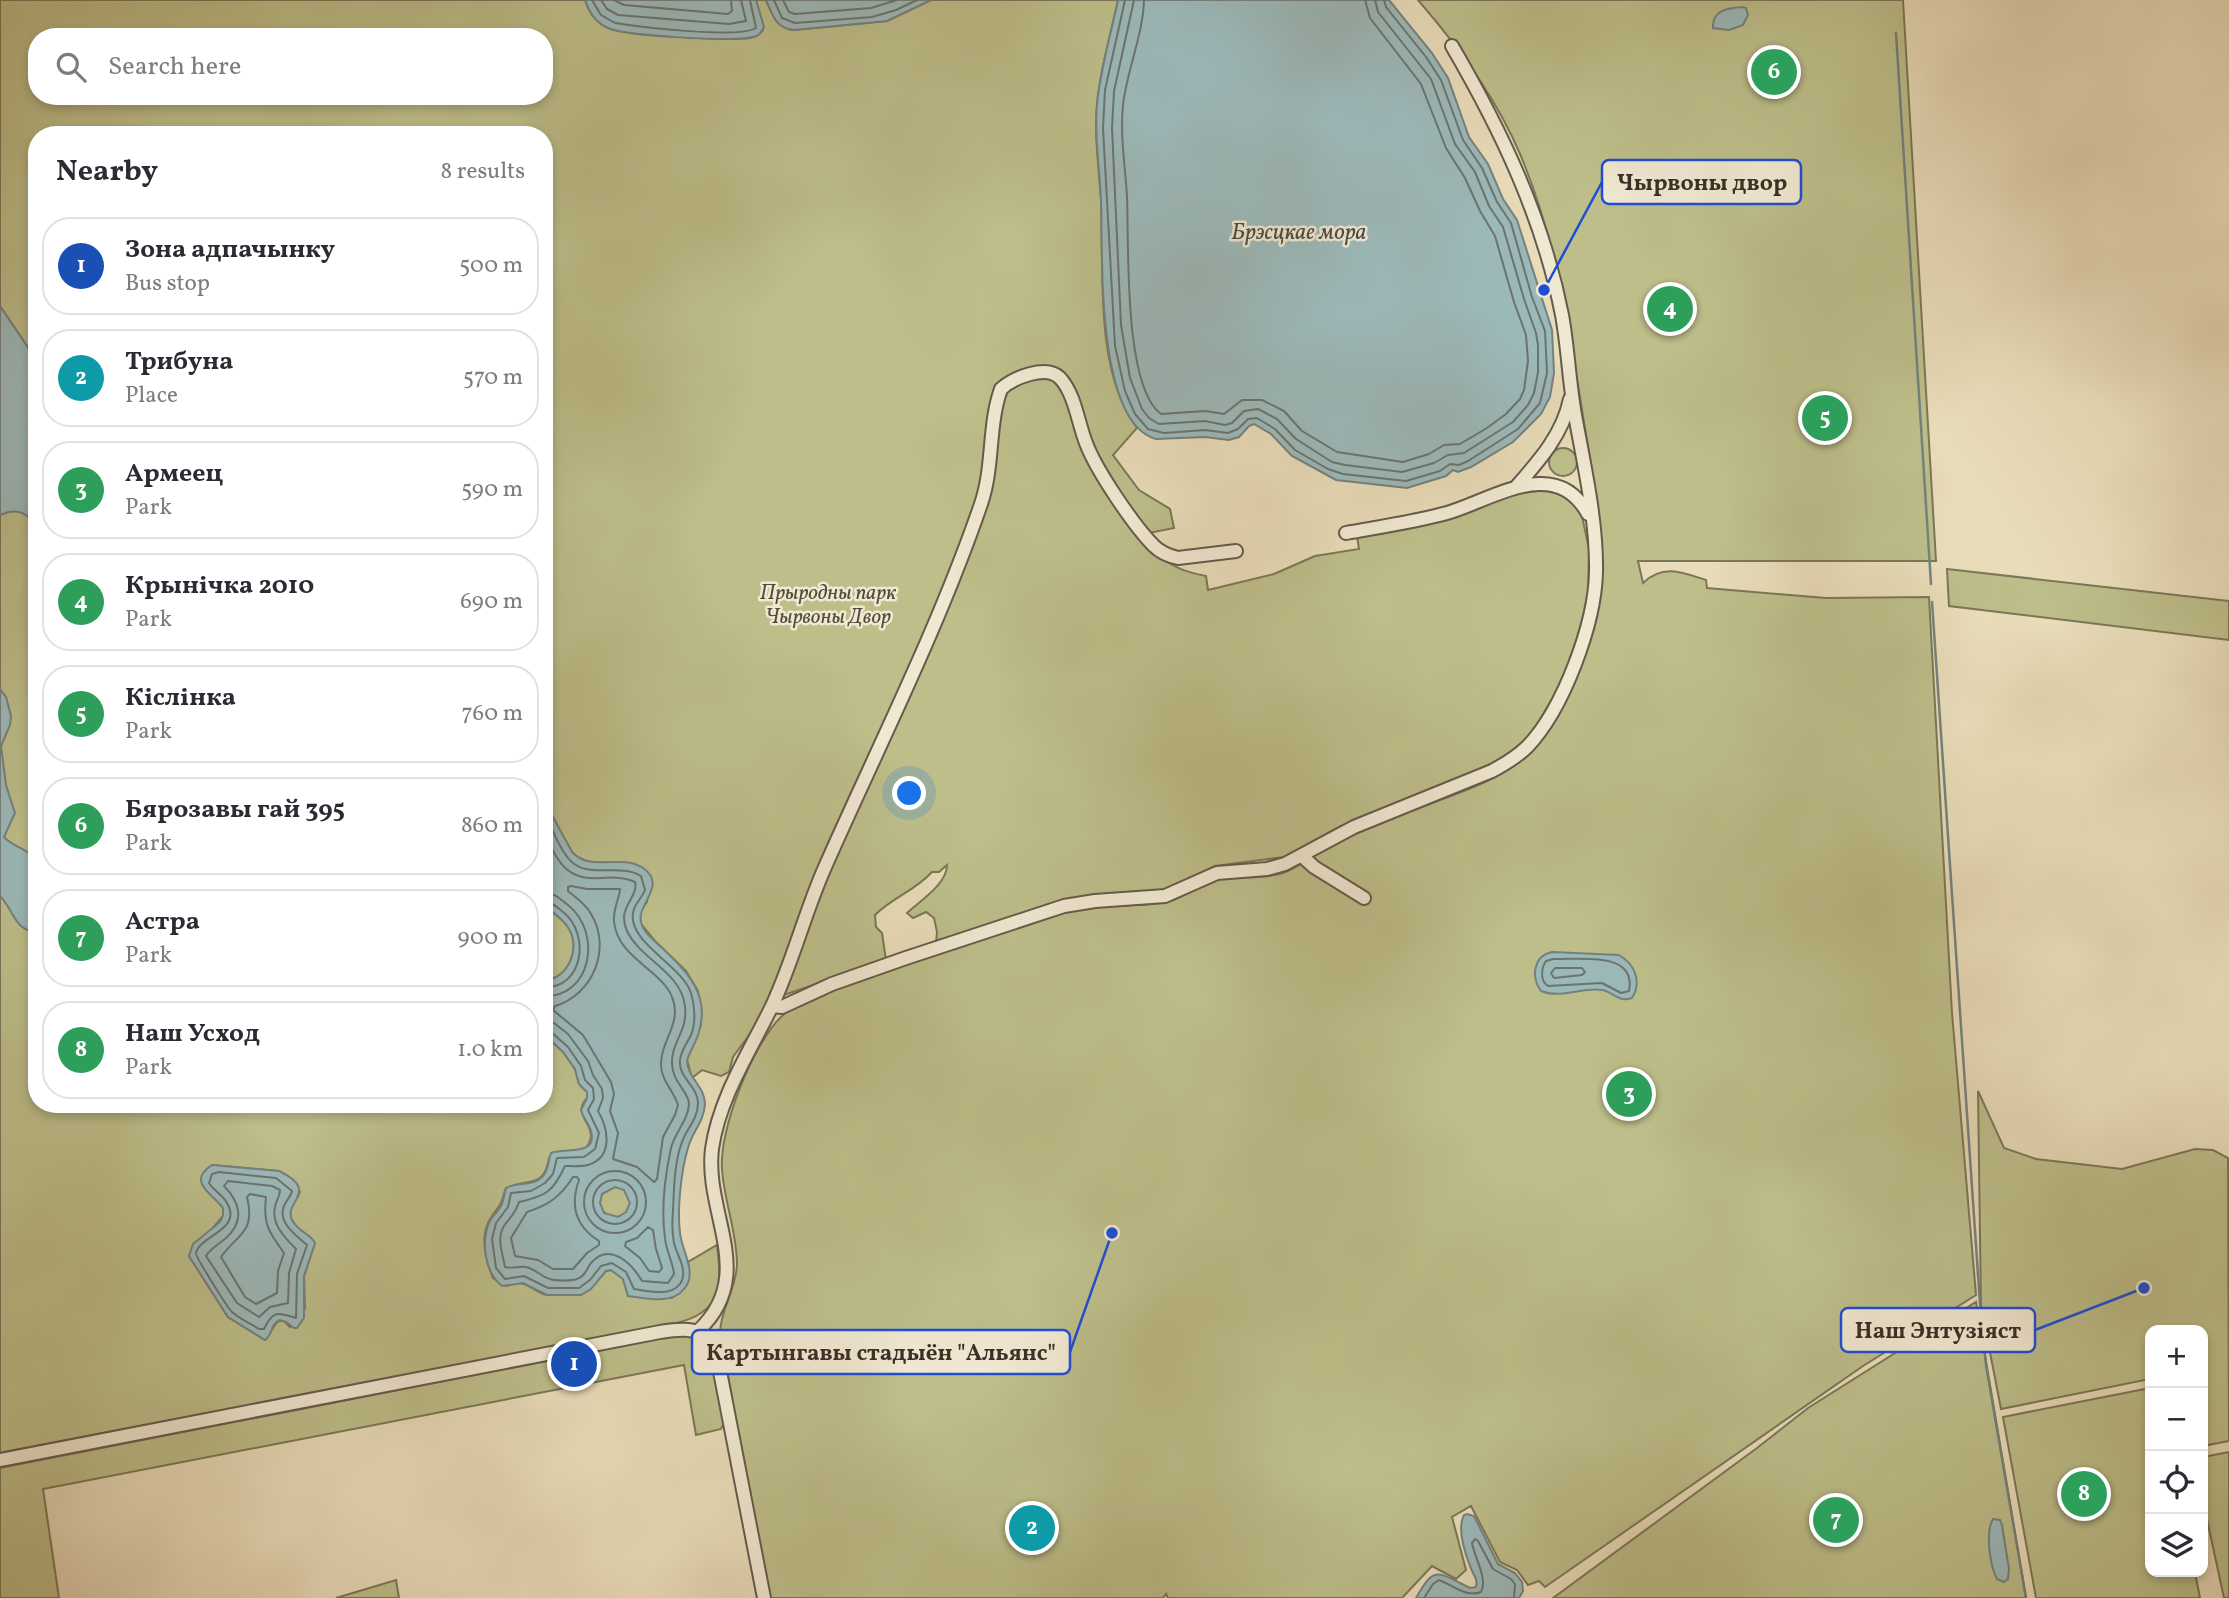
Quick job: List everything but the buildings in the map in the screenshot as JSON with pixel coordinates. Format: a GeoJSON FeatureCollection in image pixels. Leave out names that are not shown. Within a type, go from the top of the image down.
{"type":"FeatureCollection","features":[{"type":"Feature","properties":{"kind":"street"},"geometry":{"type":"LineString","coordinates":[[772,1006],[782,1007],[857,975],[1048,911],[1081,903],[1165,896],[1217,873],[1276,867],[1354,827],[1492,771],[1528,746],[1543,727],[1567,684],[1587,625],[1596,579],[1584,455],[1562,315],[1533,212],[1502,137],[1452,46]]}},
{"type":"Feature","properties":{"kind":"street"},"geometry":{"type":"LineString","coordinates":[[698,1331],[720,1303],[727,1267],[711,1164],[715,1134],[735,1081],[772,1006],[813,895],[906,690],[978,513],[990,469],[995,413],[1001,389],[1017,378],[1037,374],[1055,375],[1065,385],[1094,461],[1155,547],[1178,558],[1236,551]]}},
{"type":"Feature","properties":{"kind":"street"},"geometry":{"type":"LineString","coordinates":[[1516,487],[1558,432],[1572,391]]}},
{"type":"Feature","properties":{"kind":"street"},"geometry":{"type":"LineString","coordinates":[[1346,533],[1449,512],[1516,487],[1539,484],[1561,487],[1572,492],[1592,520]]}},
{"type":"Feature","properties":{"kind":"street"},"geometry":{"type":"LineString","coordinates":[[1302,856],[1314,867],[1364,898]]}},
{"type":"Feature","properties":{"kind":"street"},"geometry":{"type":"LineString","coordinates":[[0,1460],[660,1332],[683,1329],[698,1331],[712,1343],[718,1360],[764,1598]]}},
{"type":"Feature","properties":{"kind":"green space","name":"Прыродны парк Чырвоны Двор"},"geometry":{"type":"Polygon","coordinates":[[[0,0],[585,0],[600,23],[619,31],[727,39],[754,37],[763,30],[756,0],[766,0],[779,24],[794,30],[887,21],[931,0],[1118,0],[1098,91],[1096,116],[1102,288],[1108,349],[1114,378],[1123,405],[1137,428],[1113,455],[1139,490],[1170,509],[1174,528],[1149,533],[1159,552],[1177,568],[1206,576],[1208,590],[1274,574],[1315,556],[1359,549],[1357,536],[1455,516],[1519,491],[1558,487],[1581,511],[1589,549],[1588,598],[1574,651],[1562,682],[1535,728],[1507,755],[1479,770],[1341,826],[1284,857],[1215,866],[1164,890],[1098,895],[936,943],[934,918],[926,912],[913,918],[907,913],[943,879],[947,865],[939,872],[932,872],[875,915],[876,927],[882,933],[886,960],[769,1000],[755,1027],[733,1057],[729,1072],[721,1076],[702,1070],[692,1078],[687,1060],[701,1025],[698,991],[686,971],[641,924],[640,912],[647,902],[649,875],[641,867],[631,864],[580,859],[572,852],[553,817],[553,126],[28,126],[28,348],[0,306],[0,0]]]}},
{"type":"Feature","properties":{"kind":"green space"},"geometry":{"type":"Polygon","coordinates":[[[1418,0],[1903,0],[1936,561],[1638,561],[1643,583],[1658,573],[1673,571],[1706,580],[1707,588],[1826,598],[1929,597],[1952,1013],[1976,1295],[1863,1366],[1545,1587],[1539,1581],[1528,1585],[1517,1570],[1500,1562],[1471,1506],[1452,1517],[1466,1570],[1456,1579],[1432,1566],[1402,1598],[1168,1598],[1166,1594],[1163,1598],[768,1598],[720,1331],[737,1265],[722,1169],[726,1132],[749,1066],[770,1030],[794,1007],[831,989],[1039,919],[1086,907],[1147,905],[1171,901],[1215,880],[1283,873],[1364,830],[1497,776],[1520,760],[1531,746],[1592,623],[1600,594],[1602,572],[1600,522],[1568,324],[1544,221],[1520,154],[1500,112],[1462,54],[1418,0]]]}},
{"type":"Feature","properties":{"kind":"green space"},"geometry":{"type":"Polygon","coordinates":[[[1563,448],[1573,452],[1577,462],[1573,472],[1563,476],[1553,472],[1549,462],[1553,452],[1563,448]]]}},
{"type":"Feature","properties":{"kind":"green space"},"geometry":{"type":"Polygon","coordinates":[[[14,510],[28,515],[28,1113],[553,1113],[553,1043],[575,1069],[579,1084],[587,1092],[582,1111],[591,1134],[590,1140],[586,1148],[549,1158],[543,1175],[538,1179],[505,1190],[486,1228],[484,1242],[493,1278],[506,1286],[522,1283],[545,1295],[566,1295],[585,1290],[606,1271],[611,1270],[623,1279],[628,1296],[672,1298],[684,1282],[688,1262],[717,1245],[719,1273],[716,1295],[711,1304],[703,1312],[676,1323],[0,1453],[0,515],[14,510]],[[212,1165],[205,1171],[202,1182],[204,1188],[223,1208],[223,1216],[189,1256],[228,1317],[265,1340],[277,1322],[283,1320],[290,1327],[305,1309],[304,1276],[314,1246],[291,1218],[291,1207],[300,1192],[288,1176],[279,1171],[212,1165]]]}},
{"type":"Feature","properties":{"kind":"green space"},"geometry":{"type":"Polygon","coordinates":[[[1947,569],[2229,601],[2229,640],[1949,606],[1947,569]]]}},
{"type":"Feature","properties":{"kind":"green space"},"geometry":{"type":"Polygon","coordinates":[[[553,912],[567,925],[574,945],[570,962],[560,975],[553,978],[553,912]]]}},
{"type":"Feature","properties":{"kind":"green space"},"geometry":{"type":"Polygon","coordinates":[[[1978,1091],[2004,1148],[2036,1159],[2122,1169],[2195,1149],[2213,1150],[2228,1158],[2229,1441],[2208,1445],[2208,1325],[2145,1325],[2145,1380],[2001,1409],[1981,1306],[1978,1091]]]}},
{"type":"Feature","properties":{"kind":"green space"},"geometry":{"type":"Polygon","coordinates":[[[615,1187],[626,1191],[630,1202],[626,1213],[615,1217],[604,1213],[600,1202],[604,1191],[615,1187]]]}},
{"type":"Feature","properties":{"kind":"green space"},"geometry":{"type":"Polygon","coordinates":[[[1976,1302],[2026,1598],[1553,1598],[1808,1408],[1976,1302]]]}},
{"type":"Feature","properties":{"kind":"green space"},"geometry":{"type":"Polygon","coordinates":[[[678,1335],[694,1336],[707,1350],[716,1374],[725,1422],[721,1429],[696,1435],[684,1365],[43,1489],[59,1598],[0,1598],[0,1468],[551,1360],[564,1367],[584,1364],[597,1351],[678,1335]]]}},
{"type":"Feature","properties":{"kind":"green space"},"geometry":{"type":"Polygon","coordinates":[[[2145,1389],[2145,1577],[2196,1577],[2200,1598],[2036,1598],[2003,1417],[2145,1389]]]}},
{"type":"Feature","properties":{"kind":"green space"},"geometry":{"type":"Polygon","coordinates":[[[2229,1452],[2229,1598],[2224,1598],[2208,1524],[2208,1456],[2229,1452]]]}},
{"type":"Feature","properties":{"kind":"green space"},"geometry":{"type":"Polygon","coordinates":[[[396,1580],[399,1598],[336,1598],[396,1580]]]}},
{"type":"Feature","properties":{"kind":"water"},"geometry":{"type":"Polygon","coordinates":[[[585,0],[756,0],[764,27],[757,36],[742,38],[656,36],[618,31],[600,23],[585,0]]]}},
{"type":"Feature","properties":{"kind":"water"},"geometry":{"type":"Polygon","coordinates":[[[766,0],[931,0],[887,21],[794,30],[779,24],[766,0]]]}},
{"type":"Feature","properties":{"kind":"water","name":"Брэсцкае мора"},"geometry":{"type":"Polygon","coordinates":[[[1118,0],[1389,0],[1432,53],[1448,78],[1469,137],[1488,164],[1503,199],[1517,220],[1552,330],[1554,373],[1550,397],[1541,414],[1513,442],[1471,467],[1458,472],[1453,470],[1446,476],[1407,488],[1336,480],[1292,456],[1271,434],[1254,424],[1239,437],[1229,440],[1205,437],[1156,439],[1136,426],[1122,402],[1112,370],[1103,295],[1096,117],[1101,79],[1118,0]]]}},
{"type":"Feature","properties":{"kind":"water"},"geometry":{"type":"Polygon","coordinates":[[[1746,8],[1748,15],[1743,25],[1729,30],[1713,28],[1718,14],[1726,9],[1746,8]]]}},
{"type":"Feature","properties":{"kind":"water"},"geometry":{"type":"Polygon","coordinates":[[[0,306],[28,348],[28,517],[18,512],[0,515],[0,306]]]}},
{"type":"Feature","properties":{"kind":"water"},"geometry":{"type":"Polygon","coordinates":[[[0,689],[6,697],[11,716],[1,746],[6,785],[15,813],[4,837],[28,852],[28,930],[19,924],[0,896],[0,689]]]}},
{"type":"Feature","properties":{"kind":"water"},"geometry":{"type":"Polygon","coordinates":[[[553,817],[572,852],[580,858],[634,864],[650,875],[652,888],[641,915],[642,926],[688,975],[699,996],[701,1021],[687,1060],[705,1104],[688,1148],[680,1190],[680,1233],[690,1276],[684,1289],[673,1297],[658,1299],[628,1296],[623,1279],[611,1270],[606,1271],[591,1289],[581,1295],[547,1295],[523,1283],[502,1286],[488,1265],[485,1239],[490,1220],[502,1204],[506,1188],[535,1182],[546,1172],[551,1153],[585,1148],[590,1145],[592,1139],[581,1110],[587,1092],[579,1084],[575,1069],[553,1043],[553,978],[566,969],[574,945],[567,925],[553,912],[553,817]],[[615,1187],[602,1194],[600,1203],[604,1213],[618,1217],[626,1212],[630,1203],[624,1190],[615,1187]]]}},
{"type":"Feature","properties":{"kind":"water"},"geometry":{"type":"Polygon","coordinates":[[[1552,952],[1619,955],[1633,968],[1637,980],[1632,998],[1620,998],[1602,990],[1556,994],[1541,991],[1536,980],[1536,968],[1541,958],[1552,952]]]}},
{"type":"Feature","properties":{"kind":"water"},"geometry":{"type":"Polygon","coordinates":[[[212,1165],[279,1171],[297,1185],[299,1191],[292,1208],[292,1220],[315,1243],[304,1276],[304,1318],[297,1328],[280,1320],[265,1340],[228,1317],[189,1256],[193,1244],[220,1222],[223,1215],[223,1208],[201,1182],[201,1177],[212,1165]]]}},
{"type":"Feature","properties":{"kind":"water"},"geometry":{"type":"Polygon","coordinates":[[[1467,1514],[1474,1516],[1498,1564],[1515,1573],[1522,1582],[1523,1591],[1519,1598],[1416,1598],[1429,1578],[1438,1575],[1471,1588],[1476,1587],[1462,1533],[1462,1520],[1467,1514]]]}},
{"type":"Feature","properties":{"kind":"water"},"geometry":{"type":"Polygon","coordinates":[[[1993,1519],[2000,1520],[2002,1525],[2009,1569],[2008,1579],[2004,1582],[1997,1579],[1991,1558],[1989,1532],[1993,1519]]]}},
{"type":"Feature","properties":{"kind":"waterway"},"geometry":{"type":"LineString","coordinates":[[1896,33],[1931,584]]}},
{"type":"Feature","properties":{"kind":"waterway"},"geometry":{"type":"LineString","coordinates":[[1932,602],[1980,1304],[1986,1365],[2026,1598]]}},
{"type":"Feature","properties":{"kind":"place","name":"Бярозавы гай 395"},"geometry":{"type":"Point","coordinates":[1774,72]}},
{"type":"Feature","properties":{"kind":"place","name":"Чырвоны двор"},"geometry":{"type":"Point","coordinates":[1544,290]}},
{"type":"Feature","properties":{"kind":"place","name":"Крынічка 2010"},"geometry":{"type":"Point","coordinates":[1670,309]}},
{"type":"Feature","properties":{"kind":"place","name":"Кіслінка"},"geometry":{"type":"Point","coordinates":[1825,418]}},
{"type":"Feature","properties":{"kind":"place","name":"Армеец"},"geometry":{"type":"Point","coordinates":[1629,1094]}},
{"type":"Feature","properties":{"kind":"place","name":"Картынгавы стадыён \"Альянс\""},"geometry":{"type":"Point","coordinates":[1112,1233]}},
{"type":"Feature","properties":{"kind":"place","name":"Наш Энтузіяст"},"geometry":{"type":"Point","coordinates":[2144,1288]}},
{"type":"Feature","properties":{"kind":"place","name":"Зона адпачынку"},"geometry":{"type":"Point","coordinates":[574,1364]}},
{"type":"Feature","properties":{"kind":"place","name":"Наш Усход"},"geometry":{"type":"Point","coordinates":[2084,1494]}},
{"type":"Feature","properties":{"kind":"place","name":"Астра"},"geometry":{"type":"Point","coordinates":[1836,1520]}},
{"type":"Feature","properties":{"kind":"place","name":"Трибуна"},"geometry":{"type":"Point","coordinates":[1032,1528]}}]}
